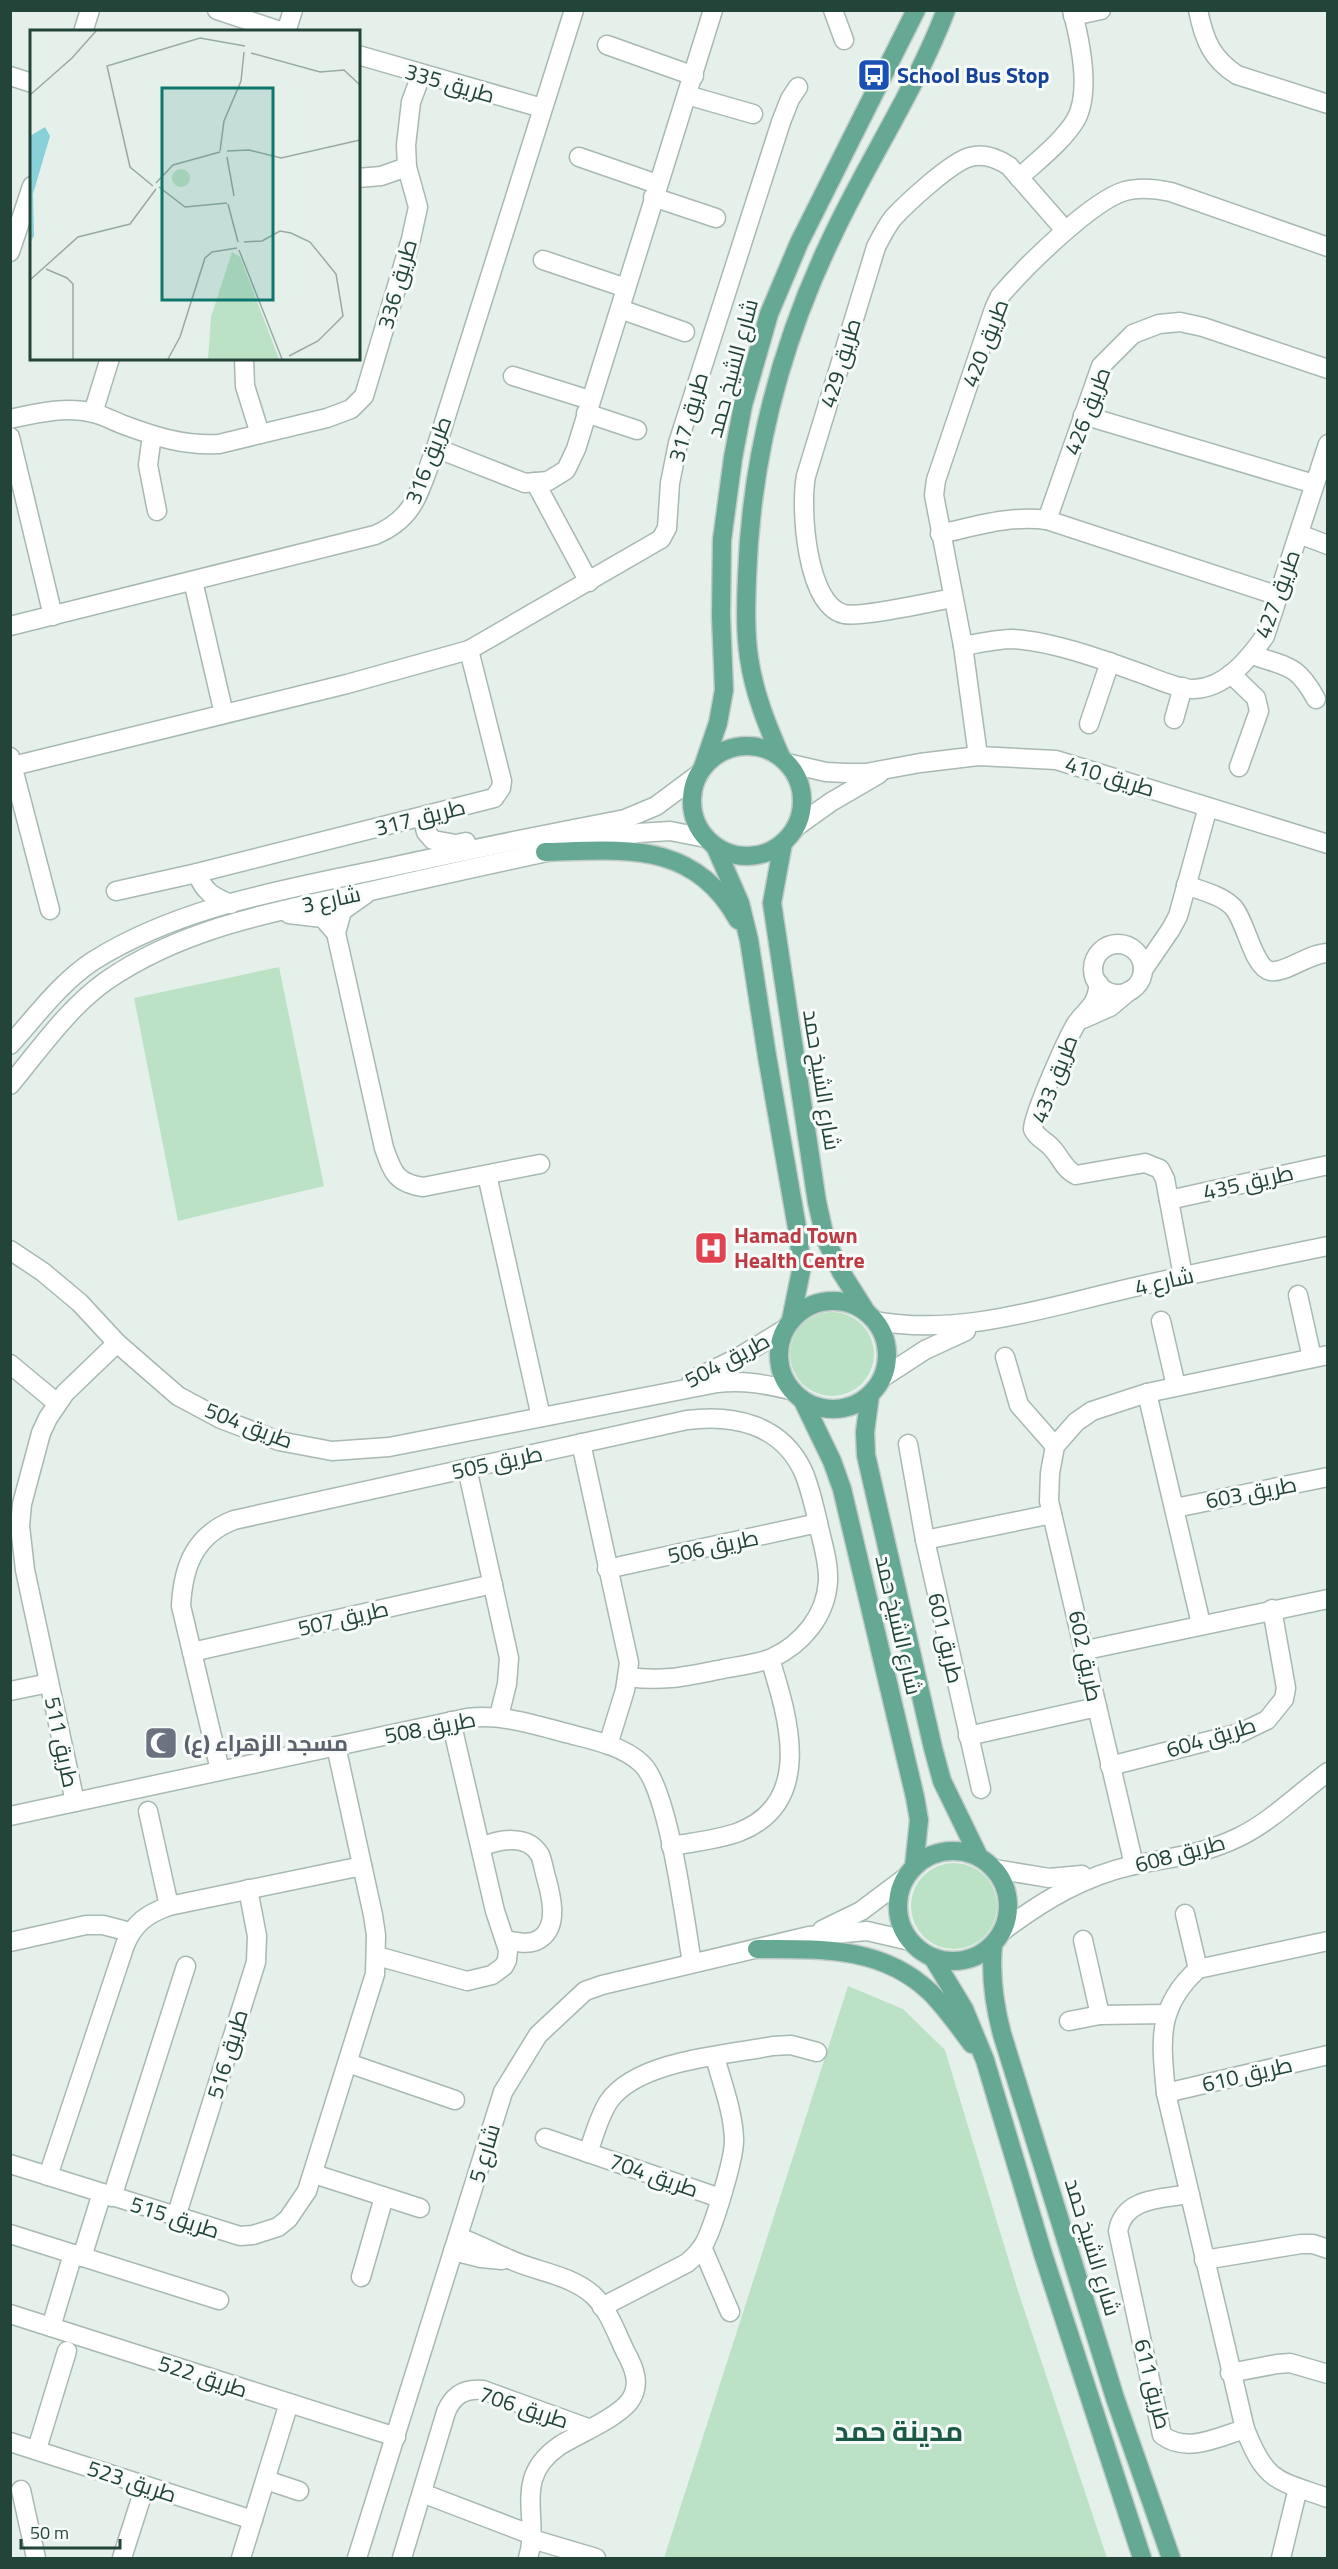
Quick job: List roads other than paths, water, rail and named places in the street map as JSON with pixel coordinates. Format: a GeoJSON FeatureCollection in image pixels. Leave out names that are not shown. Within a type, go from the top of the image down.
{"type":"FeatureCollection","features":[{"type":"Feature","properties":{"kind":"main road","name":"شارع الشيخ حمد"},"geometry":{"type":"LineString","coordinates":[[701,770],[718,723],[724,690],[721,616],[722,540],[743,405],[769,314],[799,243],[916,10]]}},
{"type":"Feature","properties":{"kind":"main road","name":"شارع الشيخ حمد"},"geometry":{"type":"LineString","coordinates":[[784,760],[756,693],[749,658],[746,620],[748,546],[767,419],[792,331],[818,267],[867,168],[918,75],[946,10]]}},
{"type":"Feature","properties":{"kind":"main road"},"geometry":{"type":"LineString","coordinates":[[710,842],[728,853],[742,856],[770,851],[783,843],[796,827],[801,814],[801,786],[784,760],[761,748],[740,746],[720,753],[701,770],[693,787],[692,807],[698,827],[710,842],[740,903],[749,940],[766,1056],[799,1239],[801,1271],[778,1357],[781,1375],[797,1396],[821,1408],[842,1409],[870,1395],[882,1378],[887,1349],[885,1339],[871,1317],[849,1303],[828,1301],[808,1307],[788,1324]]}},
{"type":"Feature","properties":{"kind":"main road","name":"شارع الشيخ حمد"},"geometry":{"type":"LineString","coordinates":[[783,843],[772,903],[817,1202],[825,1238],[841,1272],[871,1317]]}},
{"type":"Feature","properties":{"kind":"main road"},"geometry":{"type":"LineString","coordinates":[[545,852],[616,850],[642,852],[669,858],[692,869],[725,897],[749,940]]}},
{"type":"Feature","properties":{"kind":"main road","name":"شارع الشيخ حمد"},"geometry":{"type":"LineString","coordinates":[[870,1395],[864,1431],[866,1455],[930,1736],[942,1781],[979,1857]]}},
{"type":"Feature","properties":{"kind":"main road","name":"شارع الشيخ حمد"},"geometry":{"type":"LineString","coordinates":[[797,1396],[832,1461],[842,1488],[915,1797],[919,1820],[909,1872]]}},
{"type":"Feature","properties":{"kind":"main road"},"geometry":{"type":"LineString","coordinates":[[933,1958],[965,1960],[975,1957],[993,1945],[1004,1930],[1009,1911],[1008,1893],[995,1869],[979,1857],[960,1851],[940,1852],[922,1860],[909,1872],[901,1887],[897,1907],[901,1926],[910,1941],[933,1958],[964,2009],[985,2060],[1039,2242],[1142,2559]]}},
{"type":"Feature","properties":{"kind":"main road","name":"شارع الشيخ حمد"},"geometry":{"type":"LineString","coordinates":[[993,1945],[991,1968],[996,2010],[1002,2034],[1115,2398],[1171,2559]]}},
{"type":"Feature","properties":{"kind":"main road"},"geometry":{"type":"LineString","coordinates":[[757,1949],[848,1951],[892,1965],[918,1982],[940,2002],[985,2060]]}},
{"type":"Feature","properties":{"kind":"street"},"geometry":{"type":"LineString","coordinates":[[84,30],[90,10]]}},
{"type":"Feature","properties":{"kind":"street"},"geometry":{"type":"LineString","coordinates":[[217,10],[278,30]]}},
{"type":"Feature","properties":{"kind":"street"},"geometry":{"type":"LineString","coordinates":[[285,30],[293,10]]}},
{"type":"Feature","properties":{"kind":"street","name":"طريق 316"},"geometry":{"type":"LineString","coordinates":[[10,626],[375,535],[393,527],[412,508],[436,448],[574,10]]}},
{"type":"Feature","properties":{"kind":"street"},"geometry":{"type":"LineString","coordinates":[[436,448],[525,483],[548,481],[566,470],[576,449],[713,10]]}},
{"type":"Feature","properties":{"kind":"street"},"geometry":{"type":"LineString","coordinates":[[833,10],[844,40]]}},
{"type":"Feature","properties":{"kind":"street"},"geometry":{"type":"LineString","coordinates":[[1020,178],[1068,130],[1081,108],[1084,84],[1073,13],[1101,10]]}},
{"type":"Feature","properties":{"kind":"street"},"geometry":{"type":"LineString","coordinates":[[1198,10],[1207,45],[1225,67],[1237,75],[1328,104]]}},
{"type":"Feature","properties":{"kind":"street"},"geometry":{"type":"LineString","coordinates":[[607,45],[694,76]]}},
{"type":"Feature","properties":{"kind":"street","name":"طريق 335"},"geometry":{"type":"LineString","coordinates":[[360,57],[542,108]]}},
{"type":"Feature","properties":{"kind":"street","name":"طريق 336"},"geometry":{"type":"LineString","coordinates":[[10,419],[50,410],[93,413],[152,435],[184,444],[202,445],[219,444],[351,409],[364,396],[411,239],[418,207],[406,167],[406,145],[411,102],[421,75]]}},
{"type":"Feature","properties":{"kind":"street"},"geometry":{"type":"LineString","coordinates":[[10,76],[30,82]]}},
{"type":"Feature","properties":{"kind":"street","name":"طريق 317"},"geometry":{"type":"LineString","coordinates":[[50,910],[12,762],[224,714],[431,663],[469,650],[657,543],[665,534],[670,483],[678,443],[789,99],[798,87]]}},
{"type":"Feature","properties":{"kind":"street"},"geometry":{"type":"LineString","coordinates":[[687,95],[753,114]]}},
{"type":"Feature","properties":{"kind":"street"},"geometry":{"type":"LineString","coordinates":[[579,157],[716,218]]}},
{"type":"Feature","properties":{"kind":"street","name":"طريق 429"},"geometry":{"type":"LineString","coordinates":[[953,598],[853,615],[835,611],[822,596],[807,542],[803,490],[876,247],[893,219],[944,172],[970,157],[991,157],[1000,160],[1020,178],[1065,231]]}},
{"type":"Feature","properties":{"kind":"street"},"geometry":{"type":"LineString","coordinates":[[360,178],[381,176],[406,167]]}},
{"type":"Feature","properties":{"kind":"street","name":"طريق 420"},"geometry":{"type":"LineString","coordinates":[[978,756],[963,646],[934,495],[936,480],[994,309],[1010,284],[1065,231],[1116,194],[1128,190],[1156,189],[1328,247]]}},
{"type":"Feature","properties":{"kind":"street"},"geometry":{"type":"LineString","coordinates":[[10,252],[30,192]]}},
{"type":"Feature","properties":{"kind":"street"},"geometry":{"type":"LineString","coordinates":[[543,260],[626,288]]}},
{"type":"Feature","properties":{"kind":"street"},"geometry":{"type":"LineString","coordinates":[[620,309],[685,332]]}},
{"type":"Feature","properties":{"kind":"street","name":"طريق 426"},"geometry":{"type":"LineString","coordinates":[[1047,520],[1101,366],[1133,334],[1159,324],[1180,322],[1203,327],[1328,369]]}},
{"type":"Feature","properties":{"kind":"street"},"geometry":{"type":"LineString","coordinates":[[93,413],[109,360]]}},
{"type":"Feature","properties":{"kind":"street"},"geometry":{"type":"LineString","coordinates":[[244,360],[244,386],[260,434]]}},
{"type":"Feature","properties":{"kind":"street"},"geometry":{"type":"LineString","coordinates":[[513,376],[637,430]]}},
{"type":"Feature","properties":{"kind":"street"},"geometry":{"type":"LineString","coordinates":[[1083,416],[1314,484]]}},
{"type":"Feature","properties":{"kind":"street"},"geometry":{"type":"LineString","coordinates":[[152,435],[148,465],[157,511]]}},
{"type":"Feature","properties":{"kind":"street"},"geometry":{"type":"LineString","coordinates":[[10,437],[17,494],[53,616]]}},
{"type":"Feature","properties":{"kind":"street","name":"طريق 427"},"geometry":{"type":"LineString","coordinates":[[963,646],[996,640],[1028,640],[1110,662],[1191,690],[1215,685],[1252,655],[1265,636],[1328,444]]}},
{"type":"Feature","properties":{"kind":"street"},"geometry":{"type":"LineString","coordinates":[[535,482],[589,582]]}},
{"type":"Feature","properties":{"kind":"street"},"geometry":{"type":"LineString","coordinates":[[940,534],[1003,519],[1047,520],[1279,596]]}},
{"type":"Feature","properties":{"kind":"street"},"geometry":{"type":"LineString","coordinates":[[1299,534],[1328,545]]}},
{"type":"Feature","properties":{"kind":"street"},"geometry":{"type":"LineString","coordinates":[[193,581],[224,714]]}},
{"type":"Feature","properties":{"kind":"street","name":"طريق 317"},"geometry":{"type":"LineString","coordinates":[[116,891],[488,801],[498,794],[502,781],[469,650]]}},
{"type":"Feature","properties":{"kind":"street"},"geometry":{"type":"LineString","coordinates":[[1252,655],[1287,667],[1299,674],[1316,699]]}},
{"type":"Feature","properties":{"kind":"street"},"geometry":{"type":"LineString","coordinates":[[1089,724],[1110,662]]}},
{"type":"Feature","properties":{"kind":"street"},"geometry":{"type":"LineString","coordinates":[[1231,674],[1256,698],[1259,711],[1239,767]]}},
{"type":"Feature","properties":{"kind":"street"},"geometry":{"type":"LineString","coordinates":[[1174,719],[1183,687]]}},
{"type":"Feature","properties":{"kind":"street","name":"طريق 410"},"geometry":{"type":"LineString","coordinates":[[784,760],[836,773],[885,770],[978,756],[1056,759],[1328,844]]}},
{"type":"Feature","properties":{"kind":"street","name":"شارع 3"},"geometry":{"type":"LineString","coordinates":[[10,1045],[71,978],[93,962],[133,939],[190,916],[322,881],[625,819],[646,812],[680,790],[701,770]]}},
{"type":"Feature","properties":{"kind":"street","name":"طريق 410"},"geometry":{"type":"LineString","coordinates":[[796,827],[840,796],[885,770]]}},
{"type":"Feature","properties":{"kind":"street"},"geometry":{"type":"LineString","coordinates":[[1143,970],[1141,958],[1134,949],[1114,944],[1099,953],[1093,970],[1099,984],[1116,993],[1129,991],[1140,980],[1143,970],[1175,923],[1208,807]]}},
{"type":"Feature","properties":{"kind":"street"},"geometry":{"type":"LineString","coordinates":[[422,817],[426,832],[433,840],[442,843],[456,844],[514,831],[554,832]]}},
{"type":"Feature","properties":{"kind":"street","name":"شارع 3"},"geometry":{"type":"LineString","coordinates":[[10,1084],[66,1018],[105,982],[154,953],[196,935],[266,914],[638,833],[670,831],[710,842]]}},
{"type":"Feature","properties":{"kind":"street"},"geometry":{"type":"LineString","coordinates":[[197,873],[207,892],[214,898],[231,904]]}},
{"type":"Feature","properties":{"kind":"street"},"geometry":{"type":"LineString","coordinates":[[190,916],[199,888],[197,873]]}},
{"type":"Feature","properties":{"kind":"street"},"geometry":{"type":"LineString","coordinates":[[1186,885],[1221,899],[1233,907],[1259,963],[1265,969],[1277,971],[1316,954],[1328,953]]}},
{"type":"Feature","properties":{"kind":"street"},"geometry":{"type":"LineString","coordinates":[[369,891],[342,911],[336,933],[384,1148],[391,1168],[398,1179],[409,1185],[423,1187],[540,1164]]}},
{"type":"Feature","properties":{"kind":"street"},"geometry":{"type":"LineString","coordinates":[[266,914],[303,914],[323,918],[336,933]]}},
{"type":"Feature","properties":{"kind":"street"},"geometry":{"type":"LineString","coordinates":[[1134,949],[1161,943]]}},
{"type":"Feature","properties":{"kind":"street","name":"طريق 433"},"geometry":{"type":"LineString","coordinates":[[1099,984],[1095,1001],[1078,1021],[1034,1123],[1034,1132],[1055,1151],[1069,1171],[1076,1175],[1144,1162],[1155,1166],[1163,1174],[1183,1276]]}},
{"type":"Feature","properties":{"kind":"street","name":"طريق 433"},"geometry":{"type":"LineString","coordinates":[[1078,1021],[1103,1011],[1129,991]]}},
{"type":"Feature","properties":{"kind":"street","name":"طريق 435"},"geometry":{"type":"LineString","coordinates":[[1169,1200],[1328,1164]]}},
{"type":"Feature","properties":{"kind":"street"},"geometry":{"type":"LineString","coordinates":[[487,1175],[541,1417]]}},
{"type":"Feature","properties":{"kind":"street","name":"شارع 4"},"geometry":{"type":"LineString","coordinates":[[871,1317],[910,1327],[946,1327],[1001,1318],[1183,1276],[1328,1246]]}},
{"type":"Feature","properties":{"kind":"street","name":"طريق 504"},"geometry":{"type":"LineString","coordinates":[[10,1250],[43,1272],[80,1303],[117,1343],[178,1396],[221,1419],[279,1441],[332,1451],[389,1447],[668,1391],[735,1381],[760,1383],[797,1396]]}},
{"type":"Feature","properties":{"kind":"street"},"geometry":{"type":"LineString","coordinates":[[1005,1358],[1018,1405],[1055,1446],[1076,1422],[1092,1411],[1176,1386],[1320,1357],[1298,1295]]}},
{"type":"Feature","properties":{"kind":"street","name":"شارع 4"},"geometry":{"type":"LineString","coordinates":[[882,1378],[950,1337],[1001,1318]]}},
{"type":"Feature","properties":{"kind":"street"},"geometry":{"type":"LineString","coordinates":[[1161,1321],[1176,1386]]}},
{"type":"Feature","properties":{"kind":"street","name":"طريق 504"},"geometry":{"type":"LineString","coordinates":[[668,1391],[739,1358],[788,1324]]}},
{"type":"Feature","properties":{"kind":"street","name":"طريق 511"},"geometry":{"type":"LineString","coordinates":[[75,1802],[25,1570],[20,1526],[22,1504],[41,1434],[57,1403],[74,1383],[117,1343]]}},
{"type":"Feature","properties":{"kind":"street"},"geometry":{"type":"LineString","coordinates":[[10,1364],[57,1403]]}},
{"type":"Feature","properties":{"kind":"street","name":"طريق 603"},"geometry":{"type":"LineString","coordinates":[[1147,1393],[1176,1508],[1201,1624]]}},
{"type":"Feature","properties":{"kind":"street","name":"طريق 505"},"geometry":{"type":"LineString","coordinates":[[220,1770],[183,1622],[182,1590],[194,1551],[204,1537],[218,1526],[234,1520],[467,1468],[707,1417],[748,1422],[773,1436],[792,1454],[808,1484],[826,1556],[828,1582],[823,1606],[810,1629],[792,1647],[770,1659],[670,1680],[628,1677]]}},
{"type":"Feature","properties":{"kind":"street"},"geometry":{"type":"LineString","coordinates":[[581,1443],[607,1569],[628,1650],[628,1677],[608,1745]]}},
{"type":"Feature","properties":{"kind":"street","name":"طريق 601"},"geometry":{"type":"LineString","coordinates":[[908,1444],[925,1540],[981,1789]]}},
{"type":"Feature","properties":{"kind":"street","name":"طريق 602"},"geometry":{"type":"LineString","coordinates":[[1055,1446],[1050,1473],[1049,1501],[1086,1650],[1110,1766],[1127,1867]]}},
{"type":"Feature","properties":{"kind":"street"},"geometry":{"type":"LineString","coordinates":[[467,1468],[509,1658],[507,1684],[499,1716]]}},
{"type":"Feature","properties":{"kind":"street","name":"طريق 603"},"geometry":{"type":"LineString","coordinates":[[1176,1508],[1328,1477]]}},
{"type":"Feature","properties":{"kind":"street"},"geometry":{"type":"LineString","coordinates":[[925,1540],[1052,1514]]}},
{"type":"Feature","properties":{"kind":"street","name":"طريق 506"},"geometry":{"type":"LineString","coordinates":[[607,1569],[818,1523]]}},
{"type":"Feature","properties":{"kind":"street","name":"طريق 507"},"geometry":{"type":"LineString","coordinates":[[192,1652],[493,1584]]}},
{"type":"Feature","properties":{"kind":"street"},"geometry":{"type":"LineString","coordinates":[[1086,1650],[1328,1599]]}},
{"type":"Feature","properties":{"kind":"street","name":"طريق 604"},"geometry":{"type":"LineString","coordinates":[[1110,1766],[1240,1733],[1267,1720],[1284,1699],[1286,1688],[1272,1609]]}},
{"type":"Feature","properties":{"kind":"street"},"geometry":{"type":"LineString","coordinates":[[671,1846],[724,1837],[741,1831],[771,1809],[783,1791],[789,1771],[789,1726],[770,1659]]}},
{"type":"Feature","properties":{"kind":"street","name":"طريق 511"},"geometry":{"type":"LineString","coordinates":[[10,1691],[50,1683]]}},
{"type":"Feature","properties":{"kind":"street"},"geometry":{"type":"LineString","coordinates":[[968,1736],[1097,1707]]}},
{"type":"Feature","properties":{"kind":"street","name":"طريق 508"},"geometry":{"type":"LineString","coordinates":[[10,1816],[451,1721],[499,1716],[608,1745],[630,1755],[643,1765],[652,1778],[671,1846],[692,1963]]}},
{"type":"Feature","properties":{"kind":"street"},"geometry":{"type":"LineString","coordinates":[[377,1956],[458,1980],[476,1980],[492,1975],[504,1966],[508,1954],[495,1911],[451,1721]]}},
{"type":"Feature","properties":{"kind":"street","name":"طريق 515"},"geometry":{"type":"LineString","coordinates":[[10,2164],[240,2236],[266,2232],[288,2219],[303,2198],[314,2174],[370,1991],[377,1956],[373,1915],[336,1746]]}},
{"type":"Feature","properties":{"kind":"street","name":"طريق 608"},"geometry":{"type":"LineString","coordinates":[[995,1869],[1049,1878],[1127,1867],[1208,1850],[1262,1824],[1328,1772]]}},
{"type":"Feature","properties":{"kind":"street"},"geometry":{"type":"LineString","coordinates":[[148,1811],[169,1906]]}},
{"type":"Feature","properties":{"kind":"street"},"geometry":{"type":"LineString","coordinates":[[482,1847],[507,1839],[520,1841],[532,1847],[540,1854],[551,1895],[551,1918],[544,1935],[530,1943],[505,1940]]}},
{"type":"Feature","properties":{"kind":"street"},"geometry":{"type":"LineString","coordinates":[[48,2176],[130,1932],[139,1921],[151,1912],[169,1906],[362,1866]]}},
{"type":"Feature","properties":{"kind":"street","name":"طريق 608"},"geometry":{"type":"LineString","coordinates":[[1004,1930],[1071,1885],[1127,1867]]}},
{"type":"Feature","properties":{"kind":"street","name":"شارع 5"},"geometry":{"type":"LineString","coordinates":[[809,1936],[861,1911],[909,1872]]}},
{"type":"Feature","properties":{"kind":"street","name":"طريق 516"},"geometry":{"type":"LineString","coordinates":[[176,2217],[256,1962],[257,1936],[248,1889]]}},
{"type":"Feature","properties":{"kind":"street"},"geometry":{"type":"LineString","coordinates":[[1185,1914],[1198,1969]]}},
{"type":"Feature","properties":{"kind":"street"},"geometry":{"type":"LineString","coordinates":[[10,1942],[86,1925],[103,1925],[130,1932]]}},
{"type":"Feature","properties":{"kind":"street","name":"شارع 5"},"geometry":{"type":"LineString","coordinates":[[357,2559],[503,2092],[538,2035],[585,1991],[649,1973],[809,1936],[867,1931],[910,1941]]}},
{"type":"Feature","properties":{"kind":"street"},"geometry":{"type":"LineString","coordinates":[[1083,1940],[1100,2015]]}},
{"type":"Feature","properties":{"kind":"street"},"geometry":{"type":"LineString","coordinates":[[1328,1941],[1198,1969],[1184,1981],[1173,1997],[1165,2014],[1162,2043],[1166,2093],[1245,2429],[1268,2474],[1280,2481],[1328,2498]]}},
{"type":"Feature","properties":{"kind":"street"},"geometry":{"type":"LineString","coordinates":[[51,2327],[77,2255],[107,2195],[186,1966]]}},
{"type":"Feature","properties":{"kind":"street"},"geometry":{"type":"LineString","coordinates":[[1069,2021],[1100,2015],[1165,2014]]}},
{"type":"Feature","properties":{"kind":"street","name":"طريق 704"},"geometry":{"type":"LineString","coordinates":[[588,2153],[604,2109],[621,2089],[650,2070],[782,2044],[800,2046],[817,2052]]}},
{"type":"Feature","properties":{"kind":"street","name":"طريق 610"},"geometry":{"type":"LineString","coordinates":[[1166,2093],[1328,2055]]}},
{"type":"Feature","properties":{"kind":"street","name":"طريق 704"},"geometry":{"type":"LineString","coordinates":[[602,2307],[687,2263],[702,2247],[731,2163],[735,2142],[715,2057]]}},
{"type":"Feature","properties":{"kind":"street"},"geometry":{"type":"LineString","coordinates":[[348,2063],[455,2100]]}},
{"type":"Feature","properties":{"kind":"street","name":"طريق 704"},"geometry":{"type":"LineString","coordinates":[[545,2138],[720,2198]]}},
{"type":"Feature","properties":{"kind":"street"},"geometry":{"type":"LineString","coordinates":[[314,2174],[420,2208]]}},
{"type":"Feature","properties":{"kind":"street","name":"طريق 611"},"geometry":{"type":"LineString","coordinates":[[1190,2194],[1136,2204],[1125,2211],[1118,2230],[1161,2435],[1175,2442],[1190,2445],[1245,2429]]}},
{"type":"Feature","properties":{"kind":"street"},"geometry":{"type":"LineString","coordinates":[[361,2277],[384,2197]]}},
{"type":"Feature","properties":{"kind":"street"},"geometry":{"type":"LineString","coordinates":[[10,2234],[219,2300]]}},
{"type":"Feature","properties":{"kind":"street"},"geometry":{"type":"LineString","coordinates":[[456,2244],[481,2258],[509,2260],[569,2280],[588,2292],[602,2307],[634,2368],[636,2385],[633,2394],[623,2408],[550,2452],[537,2468],[529,2498],[532,2537],[528,2559]]}},
{"type":"Feature","properties":{"kind":"street"},"geometry":{"type":"LineString","coordinates":[[1204,2260],[1301,2244],[1313,2244],[1328,2249]]}},
{"type":"Feature","properties":{"kind":"street"},"geometry":{"type":"LineString","coordinates":[[702,2247],[730,2312]]}},
{"type":"Feature","properties":{"kind":"street","name":"طريق 522"},"geometry":{"type":"LineString","coordinates":[[10,2314],[396,2437]]}},
{"type":"Feature","properties":{"kind":"street"},"geometry":{"type":"LineString","coordinates":[[37,2449],[67,2351]]}},
{"type":"Feature","properties":{"kind":"street"},"geometry":{"type":"LineString","coordinates":[[1230,2373],[1290,2363],[1328,2373]]}},
{"type":"Feature","properties":{"kind":"street","name":"طريق 706"},"geometry":{"type":"LineString","coordinates":[[402,2559],[449,2403],[464,2391],[483,2390],[588,2428]]}},
{"type":"Feature","properties":{"kind":"street"},"geometry":{"type":"LineString","coordinates":[[247,2557],[253,2520],[289,2403]]}},
{"type":"Feature","properties":{"kind":"street","name":"طريق 523"},"geometry":{"type":"LineString","coordinates":[[10,2442],[253,2520]]}},
{"type":"Feature","properties":{"kind":"street"},"geometry":{"type":"LineString","coordinates":[[266,2480],[299,2491]]}},
{"type":"Feature","properties":{"kind":"street"},"geometry":{"type":"LineString","coordinates":[[122,2559],[145,2486]]}},
{"type":"Feature","properties":{"kind":"street"},"geometry":{"type":"LineString","coordinates":[[1281,2559],[1280,2554],[1298,2488]]}},
{"type":"Feature","properties":{"kind":"street"},"geometry":{"type":"LineString","coordinates":[[21,2490],[36,2559]]}},
{"type":"Feature","properties":{"kind":"street"},"geometry":{"type":"LineString","coordinates":[[422,2493],[532,2537],[596,2559]]}},
{"type":"Feature","properties":{"kind":"place","name":"School Bus Stop"},"geometry":{"type":"Point","coordinates":[874,75]}},
{"type":"Feature","properties":{"kind":"place","name":"Hamad Town Health Centre"},"geometry":{"type":"Point","coordinates":[711,1248]}},
{"type":"Feature","properties":{"kind":"place","name":"مسجد الزهراء (ع)"},"geometry":{"type":"Point","coordinates":[161,1743]}},
{"type":"Feature","properties":{"kind":"district","name":"مدينة حمد"},"geometry":{"type":"Point","coordinates":[899,2430]}}]}
